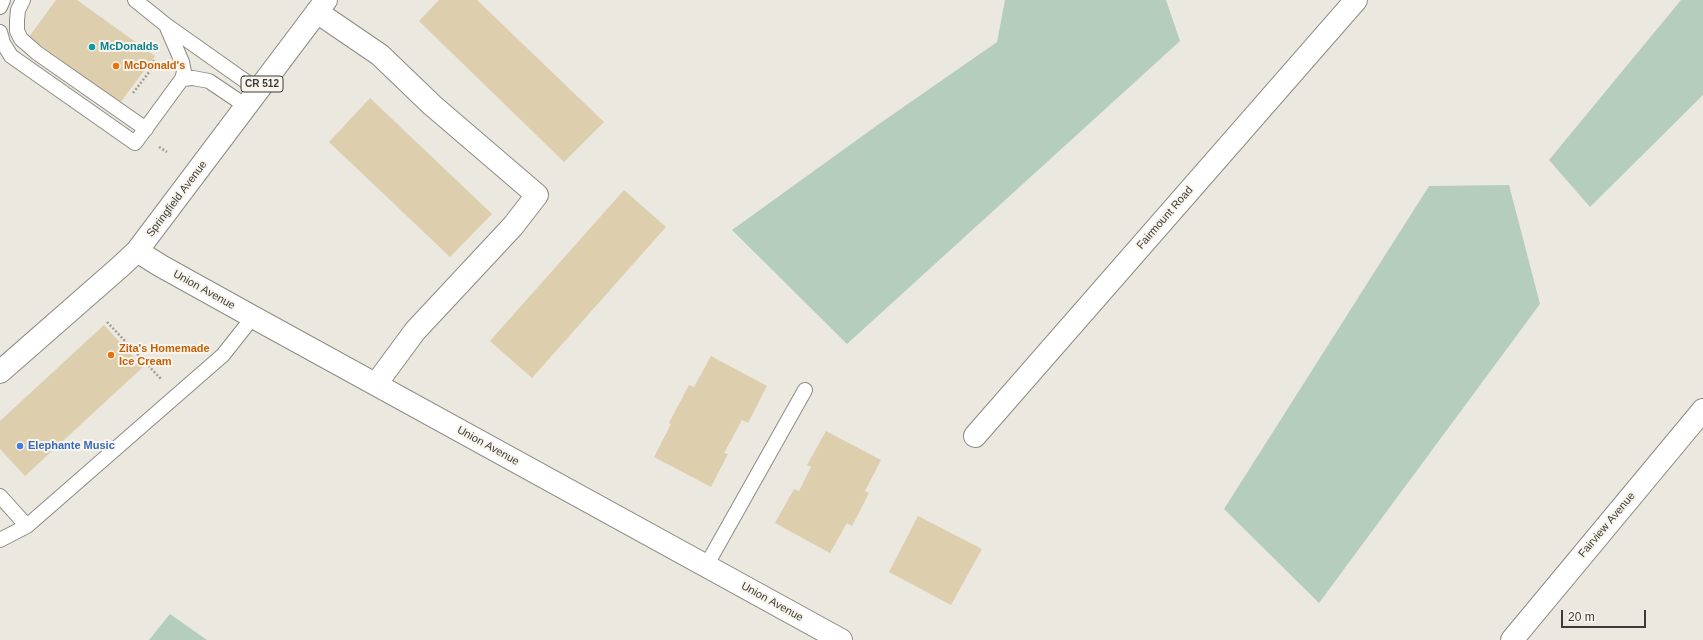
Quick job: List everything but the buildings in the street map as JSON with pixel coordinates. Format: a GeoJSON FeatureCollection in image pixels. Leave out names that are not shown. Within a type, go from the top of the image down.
{"type":"FeatureCollection","features":[{"type":"Feature","properties":{"kind":"street","name":"Fairmount Road"},"geometry":{"type":"LineString","coordinates":[[975,436],[1356,0]]}},
{"type":"Feature","properties":{"kind":"street","name":"Springfield Avenue"},"geometry":{"type":"LineString","coordinates":[[0,372],[121,266],[137,250],[321,6]]}},
{"type":"Feature","properties":{"kind":"street"},"geometry":{"type":"LineString","coordinates":[[321,6],[380,55],[432,105],[537,195],[514,226],[415,331],[376,384]]}},
{"type":"Feature","properties":{"kind":"street","name":"Union Avenue"},"geometry":{"type":"LineString","coordinates":[[137,250],[161,266],[840,640]]}},
{"type":"Feature","properties":{"kind":"street","name":"Fairview Avenue"},"geometry":{"type":"LineString","coordinates":[[1512,640],[1703,410]]}},
{"type":"Feature","properties":{"kind":"lane"},"geometry":{"type":"LineString","coordinates":[[0,7],[3,0]]}},
{"type":"Feature","properties":{"kind":"lane"},"geometry":{"type":"LineString","coordinates":[[23,0],[18,10],[17,31],[24,43],[146,128]]}},
{"type":"Feature","properties":{"kind":"lane"},"geometry":{"type":"LineString","coordinates":[[123,0],[136,1],[252,98]]}},
{"type":"Feature","properties":{"kind":"lane"},"geometry":{"type":"LineString","coordinates":[[0,32],[3,43],[11,56],[135,143],[182,79],[184,72],[182,62],[166,25]]}},
{"type":"Feature","properties":{"kind":"lane"},"geometry":{"type":"LineString","coordinates":[[182,79],[193,78],[209,81],[252,98]]}},
{"type":"Feature","properties":{"kind":"lane"},"geometry":{"type":"LineString","coordinates":[[0,540],[28,526],[177,396],[222,355],[253,317]]}},
{"type":"Feature","properties":{"kind":"lane"},"geometry":{"type":"LineString","coordinates":[[706,566],[805,390]]}},
{"type":"Feature","properties":{"kind":"lane"},"geometry":{"type":"LineString","coordinates":[[0,496],[28,526]]}},
{"type":"Feature","properties":{"kind":"path"},"geometry":{"type":"LineString","coordinates":[[129,98],[156,62],[152,60]]}},
{"type":"Feature","properties":{"kind":"path"},"geometry":{"type":"LineString","coordinates":[[107,322],[177,396]]}},
{"type":"Feature","properties":{"kind":"green space"},"geometry":{"type":"Polygon","coordinates":[[[1005,0],[1166,0],[1180,41],[847,344],[732,230],[879,124],[997,42],[1005,0]]]}},
{"type":"Feature","properties":{"kind":"green space"},"geometry":{"type":"Polygon","coordinates":[[[1681,0],[1703,0],[1703,95],[1590,207],[1549,160],[1681,0]]]}},
{"type":"Feature","properties":{"kind":"green space"},"geometry":{"type":"Polygon","coordinates":[[[1509,185],[1540,304],[1319,603],[1224,509],[1429,186],[1509,185]]]}},
{"type":"Feature","properties":{"kind":"green space"},"geometry":{"type":"Polygon","coordinates":[[[170,614],[207,640],[149,640],[170,614]]]}},
{"type":"Feature","properties":{"kind":"place","name":"McDonalds"},"geometry":{"type":"Point","coordinates":[92,47]}},
{"type":"Feature","properties":{"kind":"place","name":"McDonald's"},"geometry":{"type":"Point","coordinates":[116,66]}},
{"type":"Feature","properties":{"kind":"place","name":"Zita's Homemade Ice Cream"},"geometry":{"type":"Point","coordinates":[111,355]}},
{"type":"Feature","properties":{"kind":"place","name":"Elephante Music"},"geometry":{"type":"Point","coordinates":[20,446]}}]}
